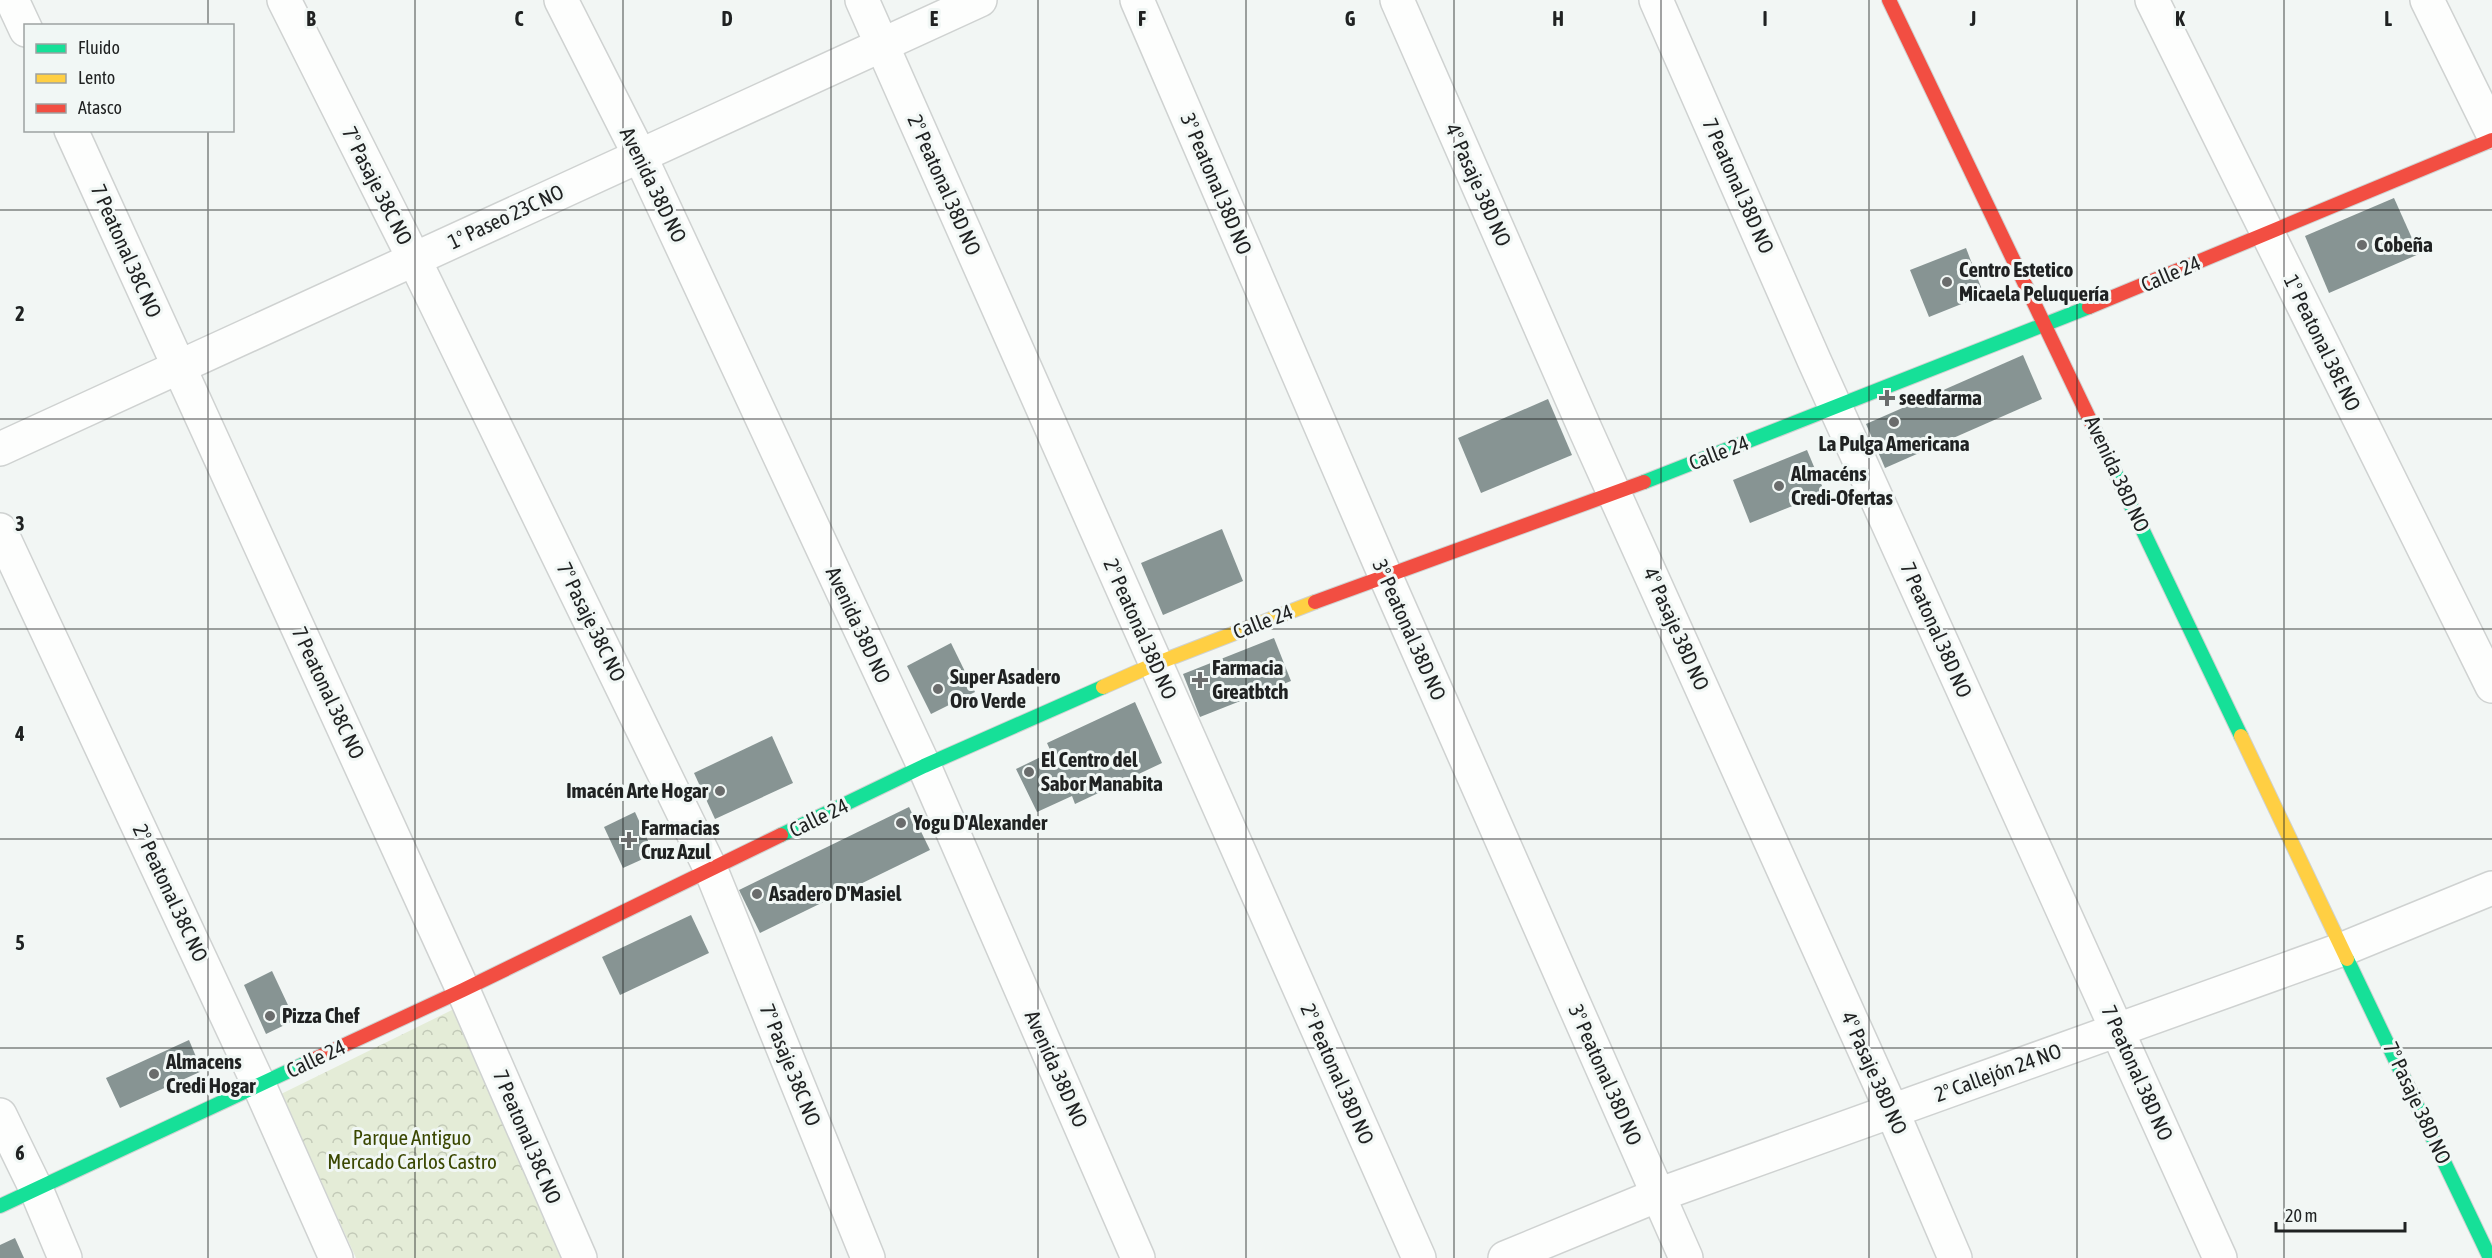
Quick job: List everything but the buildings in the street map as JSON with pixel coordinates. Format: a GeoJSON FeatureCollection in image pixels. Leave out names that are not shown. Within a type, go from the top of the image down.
{"type":"FeatureCollection","features":[{"type":"Feature","properties":{"kind":"street"},"geometry":{"type":"LineString","coordinates":[[12,0],[24,26]]}},
{"type":"Feature","properties":{"kind":"street","name":"7° Pasaje 38C NO"},"geometry":{"type":"LineString","coordinates":[[284,0],[414,259],[711,870],[868,1258]]}},
{"type":"Feature","properties":{"kind":"street","name":"Avenida 38D NO"},"geometry":{"type":"LineString","coordinates":[[561,0],[640,156],[924,766],[1138,1258]]}},
{"type":"Feature","properties":{"kind":"street","name":"2° Peatonal 38D NO"},"geometry":{"type":"LineString","coordinates":[[862,0],[1419,1258]]}},
{"type":"Feature","properties":{"kind":"street","name":"1° Paseo 23C NO"},"geometry":{"type":"LineString","coordinates":[[0,449],[980,0]]}},
{"type":"Feature","properties":{"kind":"street","name":"3° Peatonal 38D NO"},"geometry":{"type":"LineString","coordinates":[[1137,0],[1385,575],[1686,1258]]}},
{"type":"Feature","properties":{"kind":"street","name":"4° Pasaje 38D NO"},"geometry":{"type":"LineString","coordinates":[[1397,0],[1892,1111],[1955,1258]]}},
{"type":"Feature","properties":{"kind":"street","name":"7 Peatonal 38D NO"},"geometry":{"type":"LineString","coordinates":[[1656,0],[1836,408],[2220,1258]]}},
{"type":"Feature","properties":{"kind":"street","name":"Avenida 38D NO"},"geometry":{"type":"LineString","coordinates":[[1889,0],[2343,949]]}},
{"type":"Feature","properties":{"kind":"street","name":"1° Peatonal 38E NO"},"geometry":{"type":"LineString","coordinates":[[2152,0],[2492,686]]}},
{"type":"Feature","properties":{"kind":"street"},"geometry":{"type":"LineString","coordinates":[[2427,0],[2492,132]]}},
{"type":"Feature","properties":{"kind":"street","name":"7 Peatonal 38C NO"},"geometry":{"type":"LineString","coordinates":[[72,132],[463,990],[580,1258]]}},
{"type":"Feature","properties":{"kind":"street","name":"Calle 24"},"geometry":{"type":"LineString","coordinates":[[0,1206],[463,990],[924,766],[1155,664],[1385,575],[1615,493],[1836,408],[2046,325],[2492,140]]}},
{"type":"Feature","properties":{"kind":"street","name":"2° Peatonal 38C NO"},"geometry":{"type":"LineString","coordinates":[[0,530],[259,1085],[336,1258]]}},
{"type":"Feature","properties":{"kind":"street","name":"2° Callejón 24 NO"},"geometry":{"type":"LineString","coordinates":[[1505,1258],[1658,1195],[2343,949],[2492,888]]}},
{"type":"Feature","properties":{"kind":"street","name":"7° Pasaje 38D NO"},"geometry":{"type":"LineString","coordinates":[[2343,949],[2490,1258]]}},
{"type":"Feature","properties":{"kind":"street"},"geometry":{"type":"LineString","coordinates":[[0,1115],[65,1258]]}},
{"type":"Feature","properties":{"kind":"green space","name":"Parque Antiguo Mercado Carlos Castro"},"geometry":{"type":"Polygon","coordinates":[[[454,1009],[567,1256],[562,1258],[356,1258],[281,1094],[454,1009]]]}},
{"type":"Feature","properties":{"kind":"traffic: fast"},"geometry":{"type":"LineString","coordinates":[[1644,482],[2089,307]]}},
{"type":"Feature","properties":{"kind":"traffic: fast"},"geometry":{"type":"LineString","coordinates":[[2112,466],[2241,736]]}},
{"type":"Feature","properties":{"kind":"traffic: fast"},"geometry":{"type":"LineString","coordinates":[[781,835],[924,766],[1103,687]]}},
{"type":"Feature","properties":{"kind":"traffic: fast"},"geometry":{"type":"LineString","coordinates":[[2347,959],[2490,1258]]}},
{"type":"Feature","properties":{"kind":"traffic: fast"},"geometry":{"type":"LineString","coordinates":[[0,1206],[308,1062]]}},
{"type":"Feature","properties":{"kind":"traffic: slow"},"geometry":{"type":"LineString","coordinates":[[1103,687],[1155,664],[1315,602]]}},
{"type":"Feature","properties":{"kind":"traffic: slow"},"geometry":{"type":"LineString","coordinates":[[2241,736],[2347,959]]}},
{"type":"Feature","properties":{"kind":"traffic: jam"},"geometry":{"type":"LineString","coordinates":[[1889,0],[2112,466]]}},
{"type":"Feature","properties":{"kind":"traffic: jam"},"geometry":{"type":"LineString","coordinates":[[2089,307],[2492,140]]}},
{"type":"Feature","properties":{"kind":"traffic: jam"},"geometry":{"type":"LineString","coordinates":[[1315,602],[1644,482]]}},
{"type":"Feature","properties":{"kind":"traffic: jam"},"geometry":{"type":"LineString","coordinates":[[308,1062],[463,990],[781,835]]}},
{"type":"Feature","properties":{"kind":"place","name":"Cobeña"},"geometry":{"type":"Point","coordinates":[2362,245]}},
{"type":"Feature","properties":{"kind":"place","name":"Centro Estetico Micaela Peluquería"},"geometry":{"type":"Point","coordinates":[1947,282]}},
{"type":"Feature","properties":{"kind":"place","name":"seedfarma"},"geometry":{"type":"Point","coordinates":[1887,398]}},
{"type":"Feature","properties":{"kind":"place","name":"La Pulga Americana"},"geometry":{"type":"Point","coordinates":[1894,422]}},
{"type":"Feature","properties":{"kind":"place","name":"Almacéns Credi-Ofertas"},"geometry":{"type":"Point","coordinates":[1779,486]}},
{"type":"Feature","properties":{"kind":"place","name":"Farmacia Greatbtch"},"geometry":{"type":"Point","coordinates":[1200,680]}},
{"type":"Feature","properties":{"kind":"place","name":"Super Asadero Oro Verde"},"geometry":{"type":"Point","coordinates":[938,689]}},
{"type":"Feature","properties":{"kind":"place","name":"El Centro del Sabor Manabita"},"geometry":{"type":"Point","coordinates":[1029,772]}},
{"type":"Feature","properties":{"kind":"place","name":"Imacén Arte Hogar"},"geometry":{"type":"Point","coordinates":[720,791]}},
{"type":"Feature","properties":{"kind":"place","name":"Yogu D'Alexander"},"geometry":{"type":"Point","coordinates":[901,823]}},
{"type":"Feature","properties":{"kind":"place","name":"Farmacias Cruz Azul"},"geometry":{"type":"Point","coordinates":[629,840]}},
{"type":"Feature","properties":{"kind":"place","name":"Asadero D'Masiel"},"geometry":{"type":"Point","coordinates":[757,894]}},
{"type":"Feature","properties":{"kind":"place","name":"Pizza Chef"},"geometry":{"type":"Point","coordinates":[270,1016]}},
{"type":"Feature","properties":{"kind":"place","name":"Almacens Credi Hogar"},"geometry":{"type":"Point","coordinates":[154,1074]}}]}
